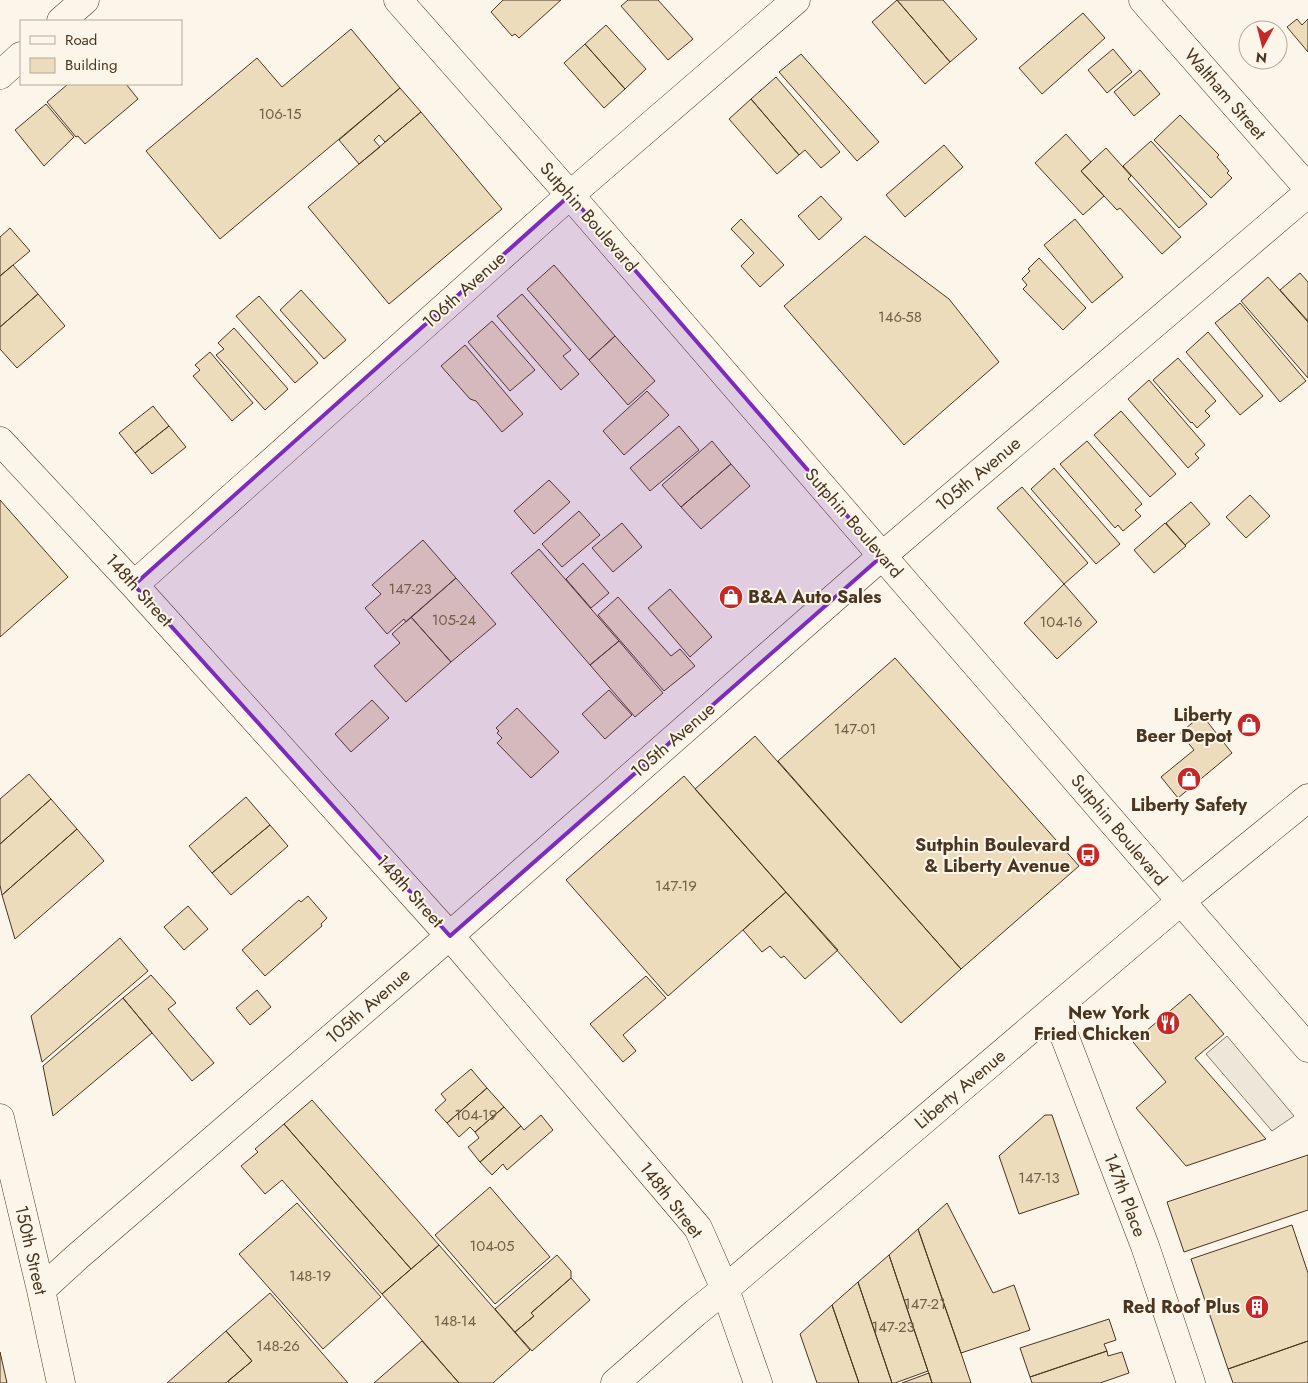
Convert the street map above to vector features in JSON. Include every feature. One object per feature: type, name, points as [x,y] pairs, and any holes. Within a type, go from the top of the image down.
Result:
[{"type":"street","points":[[62,20],[85,0]]},
{"type":"street","name":"Sutphin Boulevard","points":[[398,0],[570,195],[1308,1048]]},
{"type":"street","name":"106th Avenue","points":[[134,584],[570,195],[796,0]]},
{"type":"street","name":"Waltham Street","points":[[1142,0],[1308,188]]},
{"type":"street","points":[[0,75],[20,57]]},
{"type":"street","name":"105th Avenue","points":[[41,1290],[450,936],[882,556],[1308,193]]},
{"type":"street","name":"148th Street","points":[[0,440],[134,584],[450,936],[698,1228],[725,1289],[758,1383]]},
{"type":"street","name":"Liberty Avenue","points":[[615,1383],[1180,902],[1308,798]]},
{"type":"street","name":"147th Place","points":[[1054,1009],[1145,1246],[1190,1383]]},
{"type":"street","name":"150th Street","points":[[0,1118],[41,1290],[60,1383]]},
{"type":"highlighted area","points":[[570,195],[882,556],[450,936],[134,585]]},
{"type":"shaded area","points":[[1227,1036],[1294,1116],[1272,1131],[1206,1054]]},
{"type":"building","points":[[503,0],[561,0],[519,38],[515,34],[512,36],[491,12]]},
{"type":"building","points":[[628,0],[658,0],[693,39],[668,60],[621,6]]},
{"type":"building","points":[[897,0],[943,0],[977,39],[950,62]]},
{"type":"building","points":[[897,0],[950,62],[925,84],[872,22]]},
{"type":"building","points":[[1083,13],[1105,38],[1042,94],[1019,68]]},
{"type":"building","points":[[1297,19],[1302,25],[1308,19],[1308,52],[1288,28]]},
{"type":"building","points":[[606,25],[646,69],[625,89],[585,44]]},
{"type":"building","points":[[351,29],[400,88],[220,239],[146,151],[257,58],[282,87]]},
{"type":"building","points":[[585,44],[625,89],[604,108],[564,63]]},
{"type":"building","points":[[1113,49],[1132,72],[1107,93],[1088,70]]},
{"type":"building","points":[[801,54],[879,142],[857,161],[779,72]]},
{"type":"building","points":[[1140,70],[1160,94],[1134,116],[1114,92]]},
{"type":"building","points":[[776,77],[840,152],[821,168],[805,150],[799,155],[751,99]]},
{"type":"building","points":[[67,85],[127,85],[138,99],[85,144],[78,136],[76,137],[47,102]]},
{"type":"building","points":[[400,88],[421,112],[385,142],[379,135],[374,140],[380,147],[359,164],[339,140]]},
{"type":"building","points":[[751,99],[799,155],[777,174],[729,119]]},
{"type":"building","points":[[46,104],[74,137],[44,166],[15,130]]},
{"type":"building","points":[[421,112],[502,209],[389,304],[308,207]]},
{"type":"building","points":[[1180,115],[1219,155],[1217,157],[1229,171],[1227,173],[1232,178],[1211,198],[1154,140]]},
{"type":"building","points":[[1066,134],[1091,162],[1081,171],[1104,196],[1083,215],[1035,163]]},
{"type":"building","points":[[1151,141],[1207,204],[1179,228],[1123,166]]},
{"type":"building","points":[[944,145],[963,167],[905,217],[886,195]]},
{"type":"building","points":[[1106,148],[1131,176],[1128,179],[1181,237],[1162,254],[1120,208],[1117,210],[1081,171]]},
{"type":"building","points":[[821,196],[842,219],[819,240],[798,216]]},
{"type":"building","points":[[741,219],[784,265],[760,287],[741,266],[754,253],[731,229]]},
{"type":"building","points":[[1075,219],[1123,277],[1092,303],[1044,245]]},
{"type":"building","points":[[10,228],[30,251],[0,276],[0,237]]},
{"type":"building","points":[[865,236],[949,299],[999,362],[904,445],[784,306]]},
{"type":"building","points":[[1039,258],[1086,308],[1063,330],[1023,289],[1027,285],[1022,279],[1030,271],[1028,269]]},
{"type":"building","points":[[13,265],[38,294],[0,327],[0,276]]},
{"type":"building","points":[[554,265],[615,336],[589,360],[527,289]]},
{"type":"building","points":[[1300,273],[1308,282],[1308,321],[1280,290]]},
{"type":"building","points":[[1268,277],[1308,322],[1308,378],[1241,301]]},
{"type":"building","points":[[301,290],[346,340],[324,359],[280,310]]},
{"type":"building","points":[[38,294],[65,326],[17,368],[0,349],[0,327]]},
{"type":"building","points":[[522,294],[571,350],[563,356],[579,374],[561,390],[497,316]]},
{"type":"building","points":[[259,296],[318,363],[295,383],[236,316]]},
{"type":"building","points":[[1240,303],[1306,381],[1280,402],[1215,323]]},
{"type":"building","points":[[492,321],[535,370],[510,391],[468,342]]},
{"type":"building","points":[[234,328],[288,389],[265,410],[216,355],[224,349],[218,343]]},
{"type":"building","points":[[1208,332],[1263,396],[1240,415],[1186,352]]},
{"type":"building","points":[[615,336],[655,381],[628,405],[589,360]]},
{"type":"building","points":[[465,345],[523,414],[502,432],[476,401],[470,399],[441,366]]},
{"type":"building","points":[[210,352],[253,403],[232,421],[193,376],[200,370],[195,365]]},
{"type":"building","points":[[1178,358],[1216,401],[1205,411],[1210,416],[1197,428],[1153,380]]},
{"type":"building","points":[[1149,380],[1205,445],[1195,454],[1199,458],[1188,468],[1128,399]]},
{"type":"building","points":[[647,391],[669,415],[624,455],[603,431]]},
{"type":"building","points":[[153,406],[169,426],[135,453],[119,433]]},
{"type":"building","points":[[1121,411],[1176,474],[1150,497],[1094,435]]},
{"type":"building","points":[[169,426],[186,447],[152,474],[135,453]]},
{"type":"building","points":[[679,426],[699,450],[650,491],[630,468]]},
{"type":"building","points":[[712,441],[731,464],[681,507],[662,485]]},
{"type":"building","points":[[1087,441],[1142,504],[1135,510],[1141,516],[1123,531],[1118,525],[1115,528],[1060,464]]},
{"type":"building","points":[[731,464],[750,486],[701,529],[681,507]]},
{"type":"building","points":[[1054,468],[1120,544],[1096,564],[1031,489]]},
{"type":"building","points":[[549,480],[570,502],[534,534],[514,511]]},
{"type":"building","points":[[1022,487],[1088,563],[1064,584],[997,508]]},
{"type":"building","points":[[1250,495],[1270,516],[1246,538],[1226,517]]},
{"type":"building","points":[[0,500],[68,577],[0,637]]},
{"type":"building","points":[[1191,502],[1210,524],[1185,545],[1166,523]]},
{"type":"building","points":[[579,511],[600,535],[562,567],[542,544]]},
{"type":"building","points":[[622,523],[642,547],[613,572],[592,548]]},
{"type":"building","points":[[1165,523],[1186,546],[1154,573],[1134,550]]},
{"type":"building","points":[[423,540],[456,578],[406,622],[404,619],[387,634],[365,608],[381,594],[372,585]]},
{"type":"building","points":[[539,549],[619,641],[590,665],[511,573]]},
{"type":"building","points":[[583,563],[609,593],[591,608],[566,579]]},
{"type":"building","points":[[456,578],[496,624],[451,662],[411,617]]},
{"type":"building","points":[[1064,584],[1097,622],[1057,659],[1024,623]]},
{"type":"building","points":[[670,589],[712,637],[690,657],[648,608]]},
{"type":"building","points":[[618,597],[671,656],[680,649],[695,666],[664,691],[598,615]]},
{"type":"building","points":[[411,617],[451,662],[406,702],[374,666],[400,643],[392,634]]},
{"type":"building","points":[[619,641],[663,693],[635,717],[590,665]]},
{"type":"building","points":[[895,658],[1079,866],[961,969],[778,761]]},
{"type":"building","points":[[609,690],[632,715],[605,739],[582,714]]},
{"type":"building","points":[[372,700],[389,718],[351,752],[335,734]]},
{"type":"building","points":[[517,708],[559,752],[531,778],[497,743],[502,738],[497,733],[499,731],[496,728]]},
{"type":"building","points":[[1202,715],[1232,753],[1178,798],[1161,777],[1194,750],[1180,733]]},
{"type":"building","points":[[755,736],[961,969],[901,1023],[695,789]]},
{"type":"building","points":[[29,774],[51,799],[0,844],[0,799]]},
{"type":"building","points":[[684,776],[786,892],[668,996],[566,880]]},
{"type":"building","points":[[246,797],[270,825],[212,873],[189,846]]},
{"type":"building","points":[[51,799],[77,829],[2,895],[0,885],[0,844]]},
{"type":"building","points":[[270,825],[288,846],[231,895],[212,873]]},
{"type":"building","points":[[77,829],[104,861],[15,939],[2,895]]},
{"type":"building","points":[[786,892],[838,950],[805,979],[784,956],[781,958],[770,946],[762,952],[743,930]]},
{"type":"building","points":[[308,896],[327,918],[321,924],[322,926],[265,976],[242,950],[299,900],[301,902]]},
{"type":"building","points":[[188,906],[208,929],[184,950],[164,927]]},
{"type":"building","points":[[120,938],[148,971],[42,1062],[31,1016]]},
{"type":"building","points":[[151,975],[176,1003],[168,1009],[214,1063],[192,1081],[123,998]]},
{"type":"building","points":[[646,976],[666,998],[623,1035],[636,1051],[623,1062],[590,1024]]},
{"type":"building","points":[[257,990],[271,1007],[250,1025],[236,1008]]},
{"type":"building","points":[[1190,994],[1224,1034],[1195,1058],[1266,1139],[1186,1166],[1136,1108],[1166,1082],[1133,1042]]},
{"type":"building","points":[[123,998],[152,1033],[53,1116],[43,1066]]},
{"type":"building","points":[[471,1069],[487,1088],[447,1123],[435,1110],[446,1100],[441,1094]]},
{"type":"building","points":[[487,1088],[504,1107],[475,1132],[470,1127],[459,1137],[447,1123]]},
{"type":"building","points":[[312,1100],[439,1245],[411,1269],[284,1124]]},
{"type":"building","points":[[504,1107],[521,1126],[480,1162],[468,1147],[479,1138],[475,1132]]},
{"type":"building","points":[[541,1115],[553,1130],[507,1170],[503,1164],[492,1175],[480,1162],[521,1126],[524,1130]]},
{"type":"building","points":[[1045,1115],[1052,1115],[1079,1194],[1019,1214],[999,1156]]},
{"type":"building","points":[[284,1124],[411,1269],[382,1294],[282,1180],[265,1194],[241,1166],[258,1152],[255,1149]]},
{"type":"building","points":[[1308,1155],[1308,1210],[1184,1252],[1167,1202]]},
{"type":"building","points":[[490,1187],[550,1257],[495,1304],[435,1235]]},
{"type":"building","points":[[297,1203],[381,1297],[323,1349],[239,1254]]},
{"type":"building","points":[[947,1203],[993,1293],[1014,1285],[1030,1330],[961,1353],[918,1229]]},
{"type":"building","name":"Red Roof Plus","points":[[1292,1225],[1308,1273],[1308,1341],[1228,1369],[1191,1259]]},
{"type":"building","points":[[918,1229],[971,1383],[932,1383],[889,1255]]},
{"type":"building","points":[[439,1245],[530,1350],[493,1383],[459,1383],[382,1294]]},
{"type":"building","points":[[557,1255],[571,1271],[571,1278],[531,1313],[534,1316],[515,1332],[495,1309]]},
{"type":"building","points":[[889,1255],[928,1371],[895,1383],[892,1383],[858,1282]]},
{"type":"building","points":[[571,1278],[590,1300],[532,1351],[515,1332],[534,1316],[531,1313]]},
{"type":"building","points":[[858,1282],[892,1383],[859,1383],[832,1305]]},
{"type":"building","points":[[270,1293],[348,1383],[229,1383],[228,1381],[252,1361],[226,1331]]},
{"type":"building","points":[[832,1305],[859,1383],[817,1383],[800,1334]]},
{"type":"building","points":[[1109,1319],[1116,1340],[1104,1344],[1107,1351],[1030,1377],[1020,1348]]},
{"type":"building","points":[[226,1331],[252,1361],[226,1383],[167,1383]]},
{"type":"building","points":[[422,1341],[459,1383],[374,1383]]},
{"type":"building","points":[[1308,1341],[1308,1383],[1233,1383],[1228,1369]]},
{"type":"building","points":[[1107,1351],[1108,1356],[1122,1352],[1129,1373],[1100,1383],[1032,1383],[1030,1377]]},
{"type":"building","points":[[0,1352],[7,1383],[0,1383]]},
{"type":"building","points":[[929,1373],[932,1383],[902,1383]]},
{"type":"place","name":"B&A Auto Sales","points":[[731,597]]},
{"type":"place","name":"Liberty Beer Depot","points":[[1249,725]]},
{"type":"place","name":"Liberty Safety","points":[[1189,779]]},
{"type":"place","name":"Sutphin Boulevard & Liberty Avenue","points":[[1088,855]]},
{"type":"place","name":"New York Fried Chicken","points":[[1168,1023]]},
{"type":"place","name":"Red Roof Plus","points":[[1257,1307]]}]
